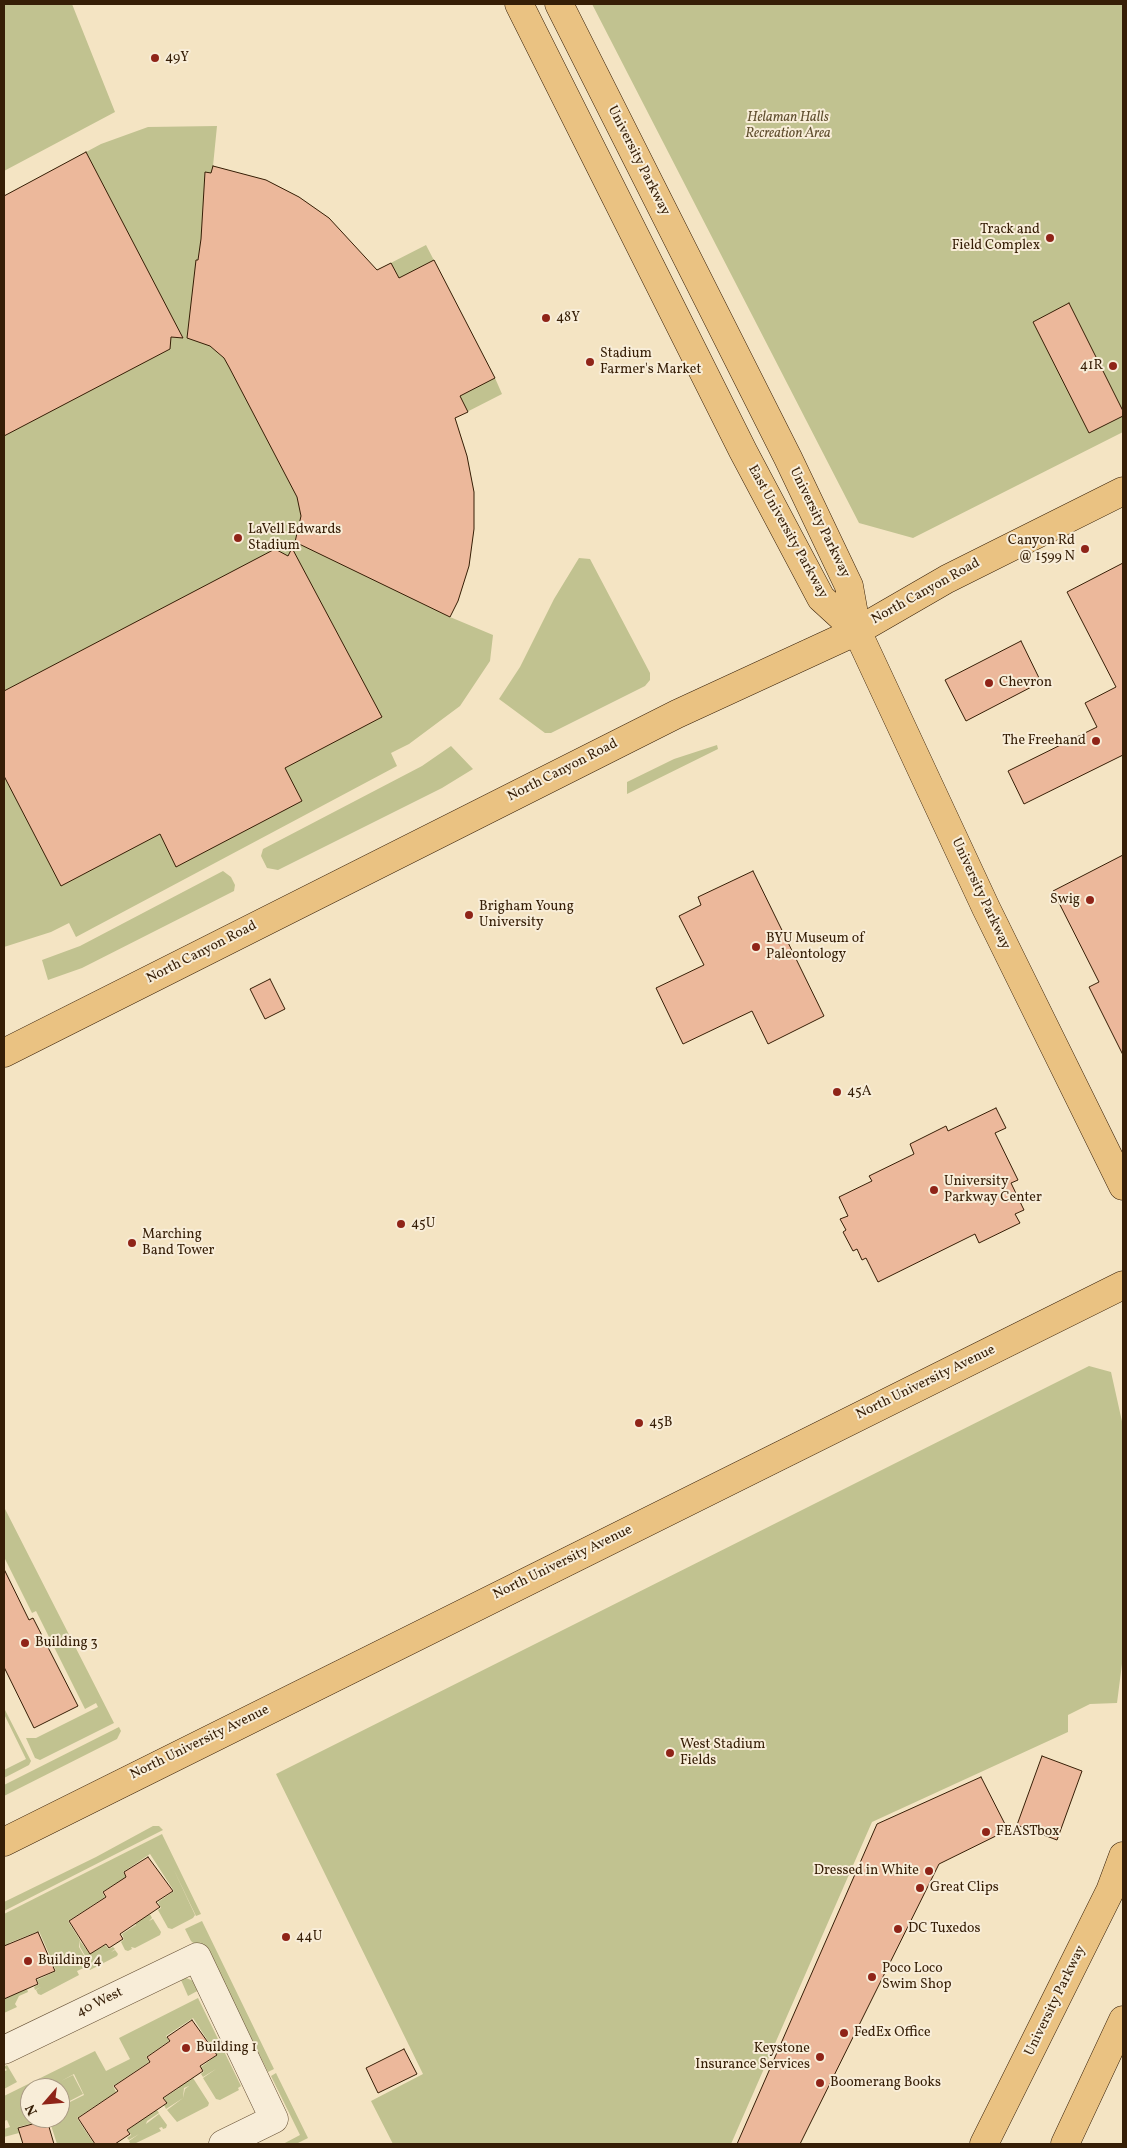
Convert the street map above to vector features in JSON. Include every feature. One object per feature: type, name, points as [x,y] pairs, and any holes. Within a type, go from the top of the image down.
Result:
[{"type":"main road","name":"East University Parkway","points":[[519,4],[743,451],[821,598],[857,631]]},
{"type":"main road","name":"University Parkway","points":[[559,4],[788,458],[849,586],[857,631],[986,908],[1123,1186]]},
{"type":"main road","name":"North Canyon Road","points":[[4,1052],[677,714],[857,631],[947,578],[1123,491]]},
{"type":"main road","name":"North University Avenue","points":[[4,1842],[1123,1285]]},
{"type":"main road","name":"University Parkway","points":[[984,2144],[1110,1891],[1123,1856]]},
{"type":"main road","points":[[1065,2144],[1123,2020]]},
{"type":"street","name":"40 West","points":[[4,2050],[196,1957],[274,2119],[223,2144]]},
{"type":"green space","points":[[4,4],[72,4],[115,112],[4,171]]},
{"type":"green space","name":"Helaman Halls Recreation Area","points":[[592,4],[1123,4],[1123,432],[913,538],[859,523]]},
{"type":"green space","name":"LaVell Edwards Stadium","points":[[217,126],[213,166],[266,180],[299,197],[329,218],[377,270],[426,245],[495,378],[502,394],[455,418],[467,456],[474,492],[474,529],[469,566],[458,601],[450,617],[493,635],[490,661],[460,706],[409,744],[391,753],[397,766],[76,937],[69,923],[51,932],[4,947],[4,196],[101,144],[148,127]]},
{"type":"green space","points":[[579,558],[590,559],[650,673],[650,680],[645,686],[551,733],[545,733],[499,699],[520,667],[554,599]]},
{"type":"green space","points":[[717,745],[718,749],[627,794],[627,782],[674,759]]},
{"type":"green space","points":[[451,746],[473,769],[442,788],[278,870],[267,868],[261,856],[263,849],[422,766]]},
{"type":"green space","points":[[223,871],[231,877],[235,885],[234,891],[82,968],[48,980],[42,960],[80,946]]},
{"type":"green space","name":"West Stadium Fields","points":[[1089,1366],[1111,1372],[1123,1426],[1123,1656],[1117,1703],[1090,1704],[1068,1715],[1068,1732],[872,1822],[731,2144],[393,2144],[371,2101],[423,2074],[276,1774]]},
{"type":"green space","points":[[4,1507],[114,1723],[40,1760],[35,1758],[26,1738],[36,1738],[98,1707],[96,1703],[85,1709],[36,1611],[32,1613],[4,1557]]},
{"type":"green space","points":[[4,1708],[31,1761],[29,1765],[4,1778],[4,1770],[26,1759],[4,1714]]},
{"type":"green space","points":[[119,1727],[121,1731],[117,1739],[4,1796],[4,1785]]},
{"type":"green space","points":[[153,1826],[159,1826],[163,1830],[4,1911],[4,1902],[96,1857]]},
{"type":"green space","points":[[162,1834],[201,1914],[196,1916],[173,1868],[195,1915],[193,1918],[172,1929],[168,1928],[158,1910],[161,1908],[158,1902],[174,1891],[150,1854],[123,1872],[126,1877],[102,1892],[105,1897],[68,1921],[80,1940],[79,1947],[86,1959],[93,1960],[87,1959],[80,1947],[80,1941],[90,1954],[105,1945],[109,1949],[113,1947],[115,1949],[111,1952],[115,1950],[118,1954],[117,1956],[90,1970],[88,1966],[77,1971],[79,1975],[41,1995],[38,1994],[36,1990],[41,1987],[35,1990],[34,1987],[39,1984],[37,1980],[56,1971],[49,1954],[39,1931],[9,1943],[10,1947],[4,1950],[4,1914]]},
{"type":"green space","points":[[142,1913],[145,1917],[150,1914],[152,1918],[149,1921],[153,1919],[161,1932],[160,1935],[135,1948],[131,1947],[132,1949],[128,1951],[125,1950],[121,1942],[124,1939],[122,1934],[136,1925],[133,1919]]},
{"type":"green space","points":[[202,1921],[274,2069],[268,2072],[207,1948],[198,1947],[191,1941],[185,1929]]},
{"type":"green space","points":[[186,1978],[196,1982],[201,1989],[188,1996],[181,1980]]},
{"type":"green space","points":[[21,1986],[22,1991],[27,1989],[28,1992],[19,1996],[15,2004],[17,2007],[4,2013],[4,1999],[11,1996]]},
{"type":"green space","points":[[198,1998],[241,2086],[238,2088],[239,2090],[220,2100],[216,2099],[203,2078],[216,2069],[203,2077],[201,2074],[204,2071],[201,2067],[217,2055],[193,2018],[166,2036],[169,2041],[146,2057],[149,2062],[113,2086],[116,2092],[77,2118],[94,2144],[57,2144],[52,2128],[70,2128],[70,2102],[84,2095],[74,2074],[67,2078],[40,2078],[95,2051],[106,2071],[130,2059],[119,2038]]},
{"type":"green space","points":[[7,2065],[17,2082],[4,2089],[4,2069],[5,2071],[7,2070],[4,2067]]},
{"type":"green space","points":[[276,2073],[308,2138],[296,2144],[283,2144],[300,2135],[271,2076]]},
{"type":"green space","points":[[73,2075],[83,2094],[70,2101],[70,2078],[67,2078]]},
{"type":"green space","points":[[186,2076],[189,2081],[193,2078],[209,2103],[208,2106],[177,2122],[167,2110],[183,2098],[166,2109],[164,2105],[167,2103],[164,2098],[179,2088],[176,2083]]},
{"type":"green space","points":[[20,2088],[19,2133],[4,2137],[4,2129],[10,2127],[7,2120],[4,2121],[4,2096]]},
{"type":"green space","points":[[150,2108],[152,2113],[157,2110],[159,2113],[147,2121],[146,2124],[159,2114],[167,2125],[166,2128],[159,2128],[161,2131],[134,2144],[130,2143],[129,2141],[139,2134],[129,2140],[127,2138],[131,2135],[128,2130],[142,2120],[140,2115]]},
{"type":"building","points":[[86,152],[183,338],[171,337],[170,349],[4,436],[4,196]]},
{"type":"building","points":[[213,166],[266,180],[299,197],[329,218],[377,270],[391,263],[399,278],[434,260],[495,378],[460,396],[468,412],[455,418],[467,456],[474,492],[474,529],[469,566],[458,601],[450,617],[295,542],[301,516],[297,497],[229,367],[224,358],[210,346],[187,338],[196,260],[198,260],[201,239],[205,172],[211,173]]},
{"type":"building","points":[[1069,303],[1123,411],[1123,416],[1089,433],[1033,322]]},
{"type":"building","points":[[292,548],[382,717],[285,768],[302,801],[176,867],[160,834],[61,886],[4,776],[4,691],[275,549],[288,556]]},
{"type":"building","points":[[1123,563],[1123,755],[1024,804],[1008,771],[1097,727],[1085,703],[1116,687],[1067,592]]},
{"type":"building","points":[[1021,641],[1041,682],[966,721],[945,680]]},
{"type":"building","name":"Swig","points":[[1123,855],[1123,1055],[1089,987],[1099,982],[1053,891]]},
{"type":"building","name":"BYU Museum of Paleontology","points":[[753,871],[824,1016],[768,1044],[752,1011],[683,1044],[656,988],[704,965],[679,916],[701,905],[698,897]]},
{"type":"building","points":[[270,979],[285,1009],[265,1019],[250,989]]},
{"type":"building","name":"University Parkway Center","points":[[996,1108],[1006,1128],[995,1133],[1018,1180],[1011,1183],[1024,1210],[1015,1214],[1020,1223],[979,1243],[975,1234],[878,1282],[866,1258],[862,1260],[857,1249],[853,1251],[843,1232],[846,1230],[840,1219],[848,1216],[839,1197],[872,1181],[869,1176],[914,1154],[910,1144],[946,1126],[948,1131]]},
{"type":"building","name":"Building 3","points":[[4,1569],[29,1620],[33,1618],[78,1706],[34,1728],[4,1667]]},
{"type":"building","points":[[1042,1756],[1082,1771],[1057,1840],[1017,1825]]},
{"type":"building","points":[[981,1777],[1008,1830],[939,1864],[800,2144],[737,2144],[877,1824]]},
{"type":"building","points":[[148,1857],[173,1891],[156,1902],[160,1907],[120,1934],[123,1939],[109,1948],[106,1944],[90,1954],[69,1921],[106,1897],[103,1892],[126,1877],[124,1872]]},
{"type":"building","name":"Building 4","points":[[38,1932],[55,1971],[36,1979],[38,1984],[4,1999],[4,1946]]},
{"type":"building","points":[[192,2020],[217,2055],[200,2066],[203,2071],[163,2098],[167,2103],[127,2130],[130,2134],[115,2144],[95,2144],[78,2118],[118,2091],[114,2086],[150,2062],[147,2057],[170,2041],[167,2037]]},
{"type":"building","points":[[404,2049],[417,2074],[378,2093],[366,2068]]},
{"type":"building","points":[[18,2128],[49,2128],[54,2144],[23,2144]]},
{"type":"place","name":"49Y","points":[[155,58]]},
{"type":"place","name":"Track and Field Complex","points":[[1050,238]]},
{"type":"place","name":"48Y","points":[[546,318]]},
{"type":"place","name":"Stadium Farmer's Market","points":[[590,362]]},
{"type":"place","name":"41R","points":[[1113,366]]},
{"type":"place","name":"LaVell Edwards Stadium","points":[[238,538]]},
{"type":"place","name":"Canyon Rd @ 1599 N","points":[[1085,549]]},
{"type":"place","name":"Chevron","points":[[989,683]]},
{"type":"place","name":"The Freehand","points":[[1096,741]]},
{"type":"place","name":"Swig","points":[[1090,900]]},
{"type":"place","name":"Brigham Young University","points":[[469,915]]},
{"type":"place","name":"BYU Museum of Paleontology","points":[[756,947]]},
{"type":"place","name":"45A","points":[[837,1092]]},
{"type":"place","name":"University Parkway Center","points":[[934,1190]]},
{"type":"place","name":"45U","points":[[401,1224]]},
{"type":"place","name":"Marching Band Tower","points":[[132,1243]]},
{"type":"place","name":"45B","points":[[639,1423]]},
{"type":"place","name":"Building 3","points":[[25,1643]]},
{"type":"place","name":"West Stadium Fields","points":[[670,1753]]},
{"type":"place","name":"FEASTbox","points":[[986,1832]]},
{"type":"place","name":"Dressed in White","points":[[929,1871]]},
{"type":"place","name":"Great Clips","points":[[920,1888]]},
{"type":"place","name":"DC Tuxedos","points":[[898,1929]]},
{"type":"place","name":"44U","points":[[286,1937]]},
{"type":"place","name":"Building 4","points":[[28,1961]]},
{"type":"place","name":"Poco Loco Swim Shop","points":[[872,1977]]},
{"type":"place","name":"FedEx Office","points":[[844,2033]]},
{"type":"place","name":"Building 1","points":[[186,2048]]},
{"type":"place","name":"Keystone Insurance Services","points":[[820,2057]]},
{"type":"place","name":"Boomerang Books","points":[[820,2083]]}]
